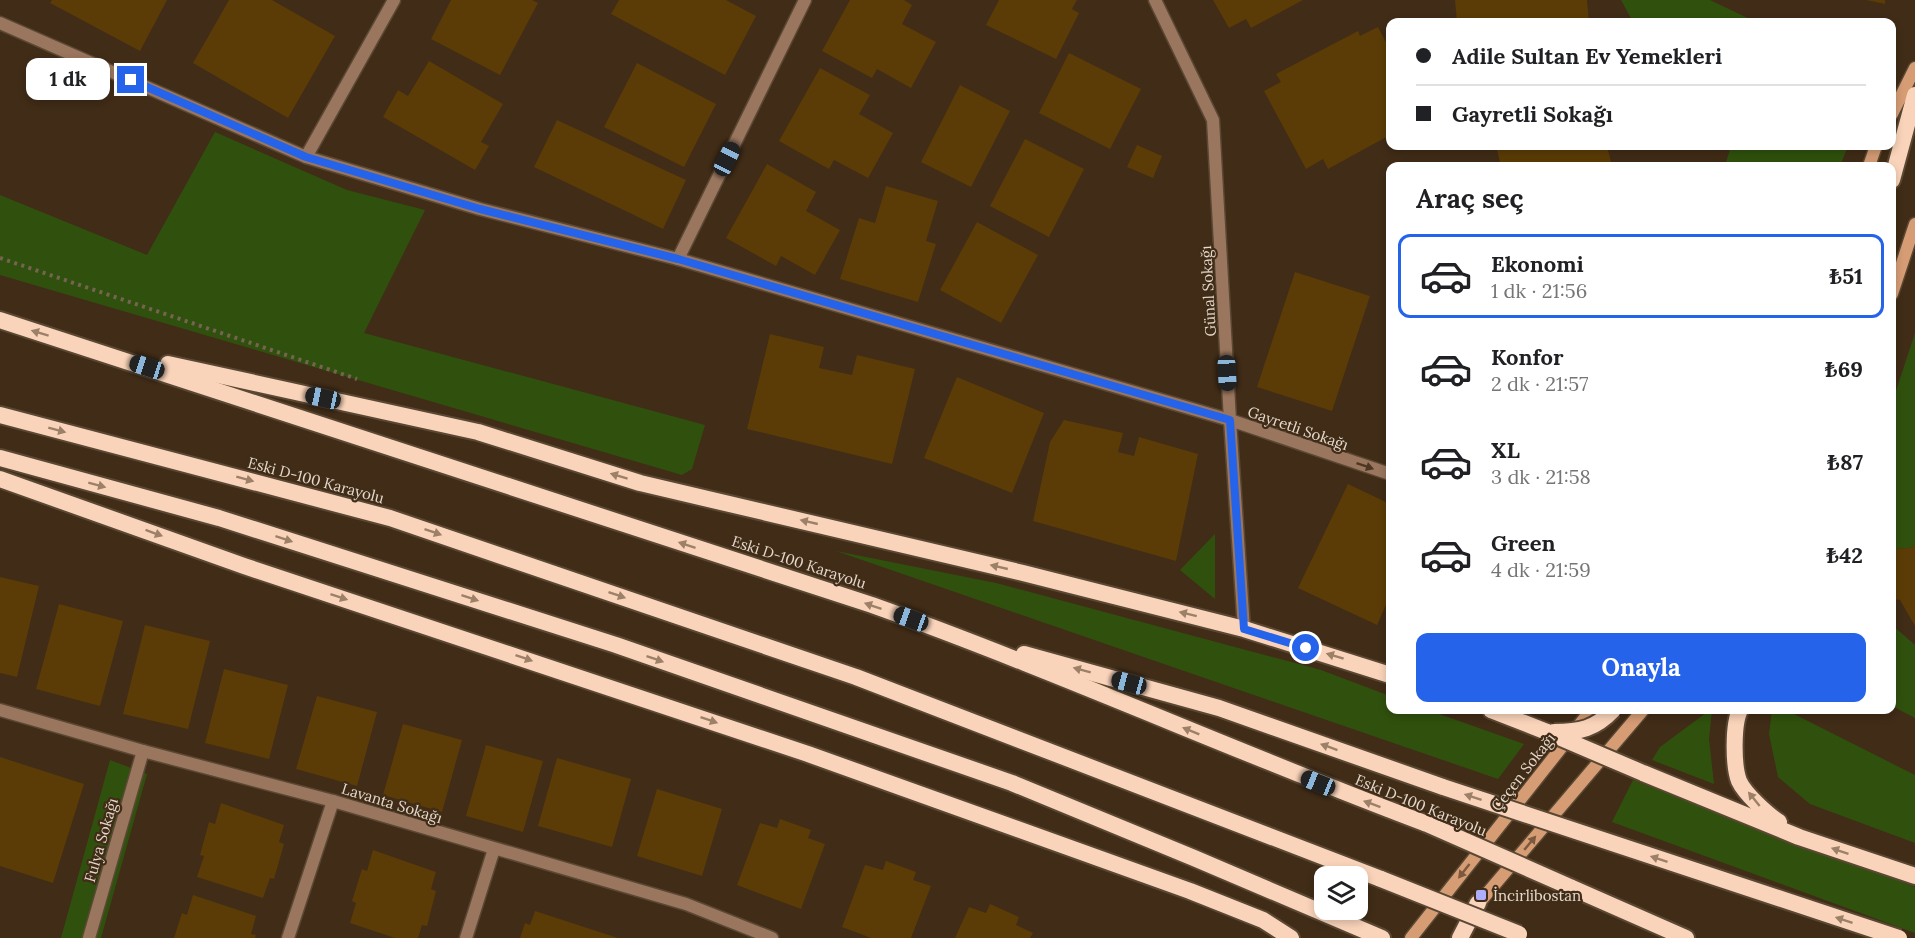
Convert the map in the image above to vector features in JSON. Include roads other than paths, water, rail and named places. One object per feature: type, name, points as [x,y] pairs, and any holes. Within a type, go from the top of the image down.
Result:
[{"type":"highway","points":[[1896,165],[1915,95]]},
{"type":"highway","name":"Eski D-100 Karayolu","points":[[0,320],[872,605],[950,633],[1318,783],[1427,824],[1686,938]]},
{"type":"highway","points":[[79,345],[478,432],[640,483],[1023,573],[1244,629],[1386,674]]},
{"type":"highway","name":"Eski D-100 Karayolu","points":[[0,415],[390,518],[856,677],[1523,936]]},
{"type":"highway","points":[[0,458],[219,518],[616,645],[1012,783],[1382,938]]},
{"type":"highway","points":[[0,479],[244,566],[808,754],[1190,891],[1263,920],[1291,938]]},
{"type":"highway","points":[[950,633],[1219,708],[1443,787],[1899,938]]},
{"type":"highway","points":[[1504,714],[1799,837],[1915,876]]},
{"type":"highway","points":[[1547,732],[1578,732],[1602,722],[1609,714]]},
{"type":"highway","points":[[1738,714],[1735,753],[1739,781],[1764,811],[1799,837]]},
{"type":"highway","points":[[1460,938],[1478,903]]},
{"type":"highway","points":[[1350,925],[1372,938]]},
{"type":"main road","points":[[1896,106],[1915,68]]},
{"type":"main road","points":[[1896,282],[1915,224]]},
{"type":"main road","name":"Çeçen Sokağı","points":[[1411,938],[1588,714]]},
{"type":"main road","points":[[1451,938],[1478,903],[1640,714]]},
{"type":"street","points":[[306,157],[394,0]]},
{"type":"street","points":[[678,259],[805,0]]},
{"type":"street","name":"Günal Sokağı","points":[[1155,0],[1213,120],[1244,629]]},
{"type":"street","name":"Gayretli Sokağı","points":[[0,23],[306,157],[480,209],[678,259],[1230,420],[1386,473]]},
{"type":"street","name":"Lavanta Sokağı","points":[[0,710],[143,751],[333,801],[686,904],[771,938]]},
{"type":"street","name":"Fulya Sokağı","points":[[89,938],[143,751]]},
{"type":"street","points":[[288,938],[333,801]]},
{"type":"street","points":[[466,938],[494,849]]},
{"type":"place","name":"İncirlibostan","points":[[1481,895]]}]
